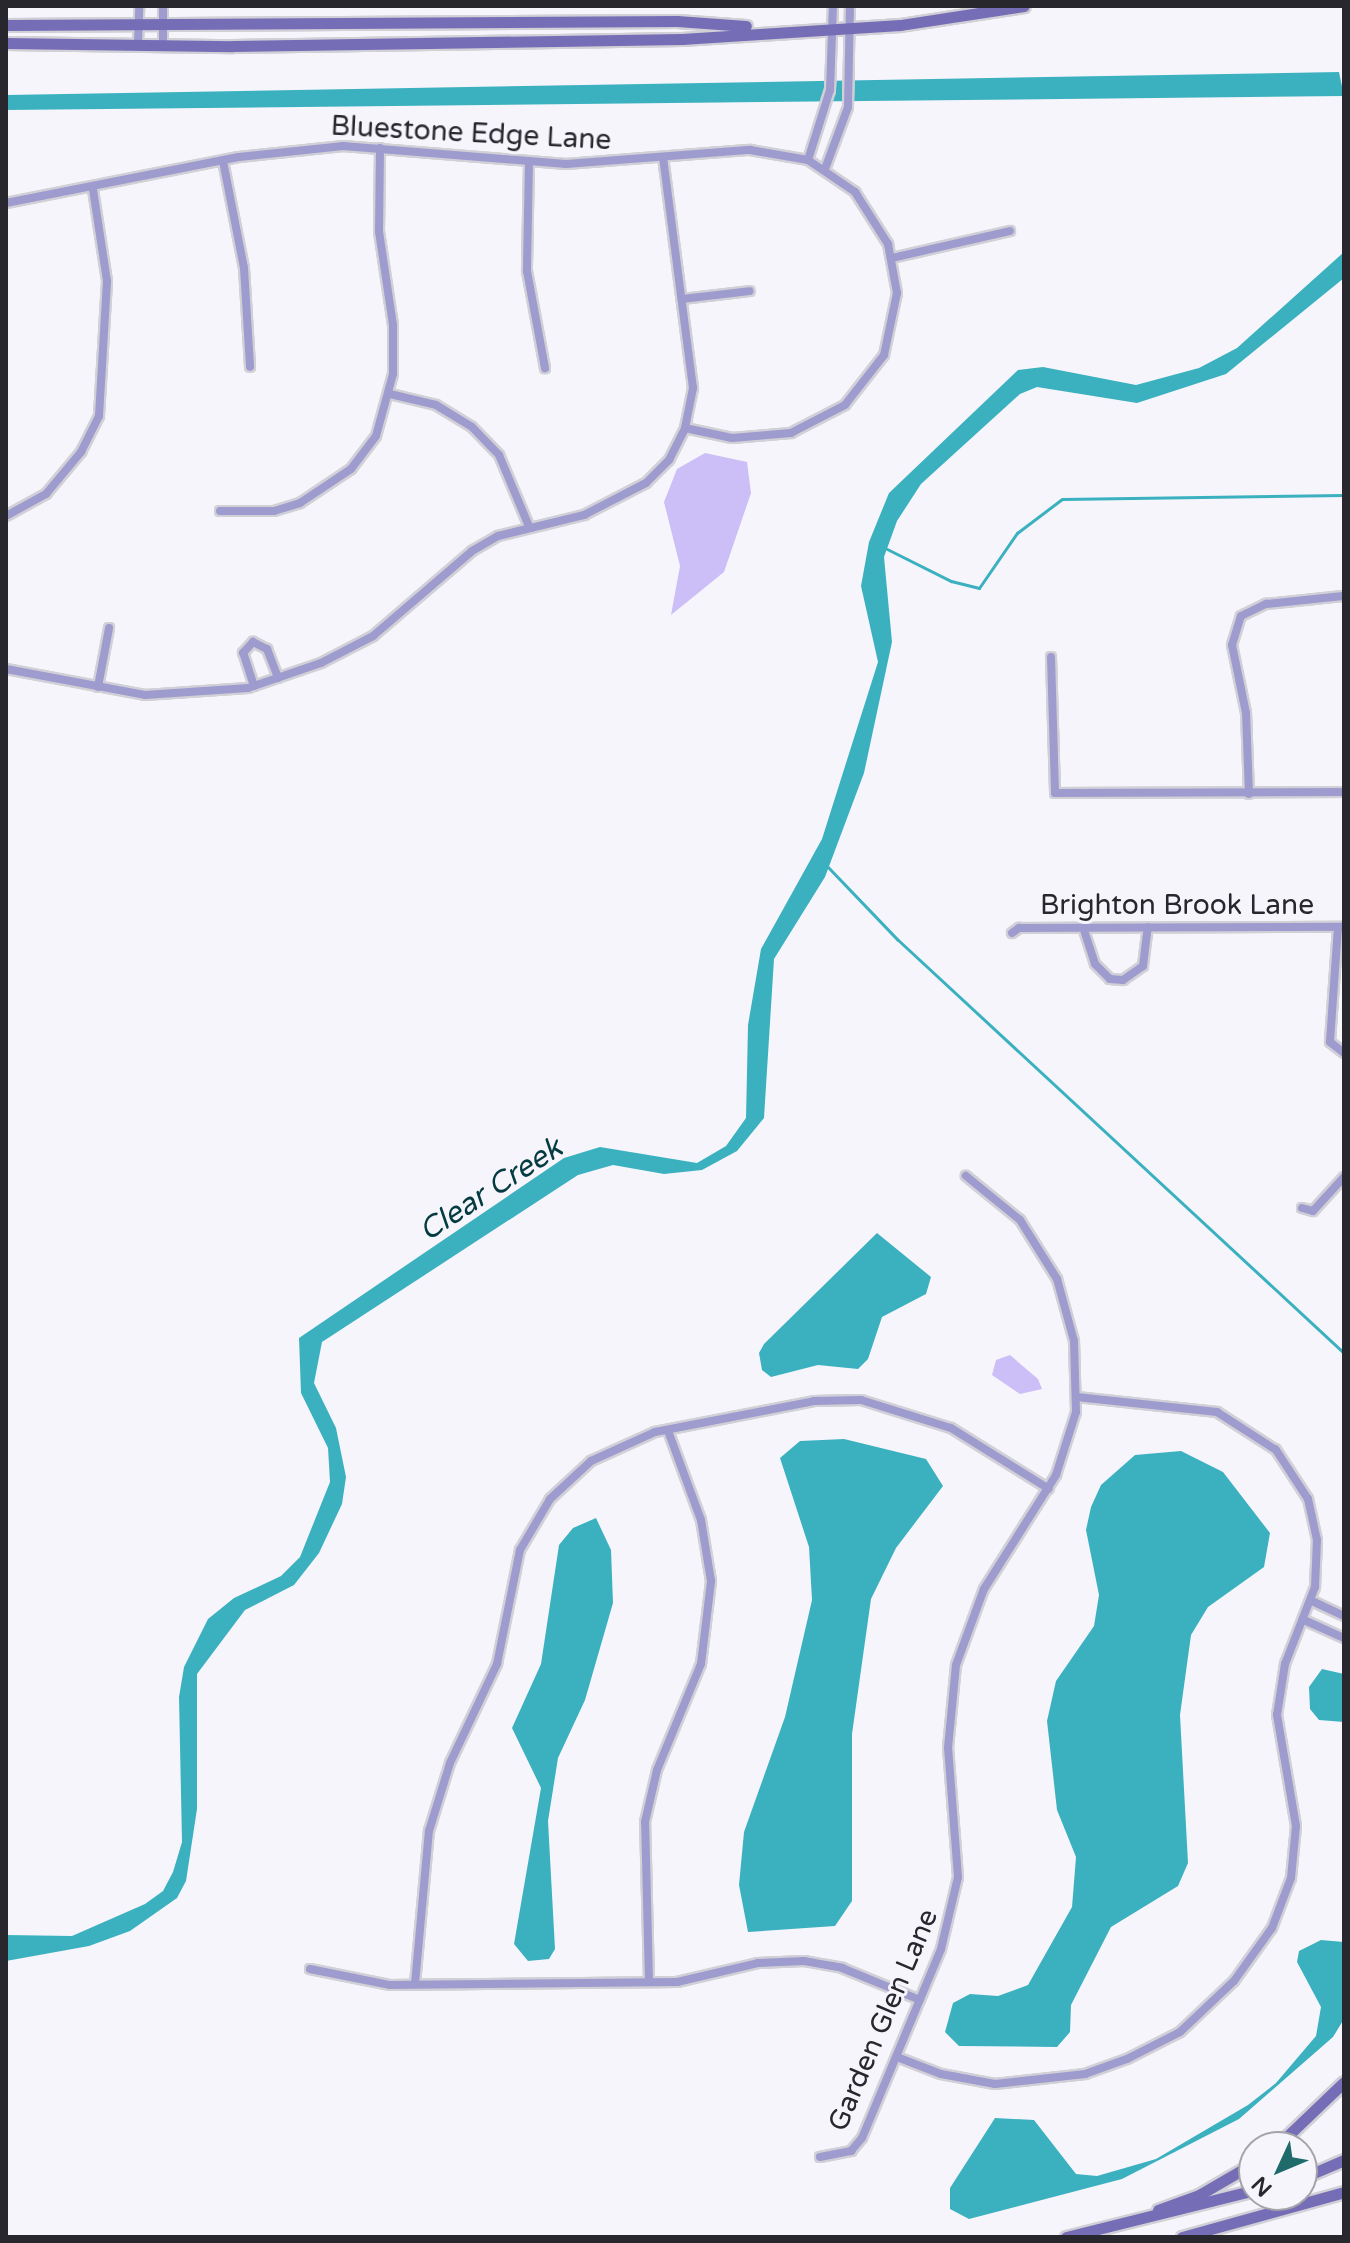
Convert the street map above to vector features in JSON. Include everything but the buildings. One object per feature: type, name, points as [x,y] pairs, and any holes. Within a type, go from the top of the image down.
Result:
[{"type":"main road","points":[[6,43],[631,40],[779,28],[900,25],[1024,6]]},
{"type":"main road","points":[[6,25],[677,21],[779,28]]},
{"type":"main road","points":[[1293,2131],[1344,2082]]},
{"type":"main road","points":[[1318,2171],[1344,2160]]},
{"type":"main road","points":[[1066,2237],[1199,2195],[1238,2172]]},
{"type":"main road","points":[[1182,2237],[1344,2192]]},
{"type":"main road","points":[[1121,2222],[1197,2209],[1238,2195]]},
{"type":"street","points":[[138,44],[139,6]]},
{"type":"street","points":[[163,6],[163,44]]},
{"type":"street","points":[[808,160],[830,90],[833,6]]},
{"type":"street","points":[[825,169],[848,107],[850,6]]},
{"type":"street","points":[[220,511],[274,511],[328,489],[376,436],[390,394],[393,325],[379,231],[380,148]]},
{"type":"street","name":"Bluestone Edge Lane","points":[[6,203],[283,151],[380,148],[529,162],[663,158],[750,150],[808,160],[825,169],[867,206],[892,258],[897,293],[889,341],[870,377],[845,405],[777,436],[732,438],[685,428]]},
{"type":"street","points":[[6,669],[98,687],[189,696],[254,686],[373,636],[472,551],[528,524],[584,515],[626,499],[669,460],[685,428],[693,388],[663,158]]},
{"type":"street","points":[[223,161],[244,268],[250,367]]},
{"type":"street","points":[[529,162],[527,271],[545,368]]},
{"type":"street","points":[[6,516],[46,494],[81,452],[99,416],[107,281],[93,189]]},
{"type":"street","points":[[892,258],[1010,231]]},
{"type":"street","points":[[682,299],[750,291]]},
{"type":"street","points":[[390,394],[436,405],[472,427],[499,455],[528,524]]},
{"type":"street","points":[[1249,794],[1246,713],[1232,645],[1241,616],[1266,604],[1344,596]]},
{"type":"street","points":[[98,687],[109,628]]},
{"type":"street","points":[[254,686],[243,653],[253,642],[267,649],[278,678]]},
{"type":"street","points":[[1051,657],[1055,793],[1344,792]]},
{"type":"street","points":[[1083,927],[1095,964],[1110,979],[1123,980],[1143,966],[1148,927]]},
{"type":"street","name":"Brighton Brook Lane","points":[[1012,933],[1083,927],[1341,927]]},
{"type":"street","points":[[1341,927],[1334,1048],[1344,1053]]},
{"type":"street","name":"Garden Glen Lane","points":[[820,2157],[842,2155],[857,2144],[920,2000],[957,1887],[947,1730],[956,1665],[984,1589],[1049,1489],[1077,1397],[1071,1324],[1045,1255],[1005,1205],[966,1176]]},
{"type":"street","points":[[1302,1208],[1313,1211],[1344,1177]]},
{"type":"street","points":[[897,2057],[941,2074],[995,2084],[1085,2074],[1180,2032],[1234,1981],[1272,1928],[1295,1860],[1295,1818],[1277,1715],[1280,1679],[1312,1601],[1318,1555],[1308,1499],[1290,1466],[1260,1436],[1217,1412],[1077,1397]]},
{"type":"street","points":[[415,1984],[429,1831],[450,1763],[497,1664],[526,1534],[550,1499],[591,1461],[637,1437],[788,1405],[861,1400],[951,1428],[1049,1489]]},
{"type":"street","points":[[649,1981],[645,1822],[657,1770],[701,1664],[711,1581],[701,1520],[668,1431]]},
{"type":"street","points":[[1312,1601],[1344,1616]]},
{"type":"street","points":[[1304,1620],[1344,1638]]},
{"type":"street","points":[[310,1969],[370,1984],[649,1981],[804,1961],[842,1968],[920,2000]]},
{"type":"shaded area","points":[[705,453],[747,462],[751,493],[724,572],[671,615],[680,566],[664,502],[677,469]]},
{"type":"shaded area","points":[[1010,1355],[1038,1379],[1042,1389],[1020,1394],[992,1375],[996,1360]]},
{"type":"water","points":[[1339,72],[1344,96],[6,110],[6,95]]},
{"type":"water","points":[[1344,252],[1344,278],[1226,374],[1137,403],[1037,387],[1020,394],[921,484],[897,521],[884,557],[892,642],[864,773],[825,877],[774,959],[764,1118],[737,1151],[702,1170],[664,1174],[613,1165],[578,1175],[322,1342],[314,1383],[336,1428],[346,1477],[342,1504],[319,1553],[294,1585],[245,1610],[197,1674],[197,1809],[186,1881],[177,1898],[130,1931],[89,1946],[6,1961],[6,1935],[72,1936],[145,1904],[163,1891],[173,1872],[182,1842],[179,1697],[184,1667],[208,1619],[234,1598],[281,1576],[300,1557],[330,1482],[328,1448],[301,1393],[299,1338],[564,1158],[600,1147],[697,1163],[726,1146],[746,1118],[748,1025],[761,949],[822,839],[878,662],[861,586],[869,542],[889,493],[1018,370],[1043,367],[1136,385],[1199,368],[1237,348]]},
{"type":"water","points":[[877,1233],[931,1277],[926,1294],[882,1317],[868,1359],[858,1369],[818,1365],[771,1377],[762,1370],[759,1353],[764,1344]]},
{"type":"water","points":[[844,1439],[926,1459],[943,1486],[896,1548],[871,1599],[852,1734],[852,1901],[835,1926],[748,1932],[739,1885],[744,1832],[785,1717],[812,1600],[809,1547],[780,1458],[800,1441]]},
{"type":"water","points":[[1181,1451],[1223,1472],[1270,1533],[1264,1567],[1208,1607],[1191,1635],[1180,1715],[1188,1863],[1178,1886],[1111,1927],[1071,2005],[1070,2032],[1057,2047],[959,2046],[945,2032],[953,2003],[970,1994],[998,1996],[1028,1985],[1072,1907],[1076,1857],[1057,1810],[1047,1721],[1056,1681],[1094,1626],[1099,1595],[1086,1530],[1091,1507],[1101,1485],[1135,1455]]},
{"type":"water","points":[[596,1518],[611,1550],[613,1603],[585,1700],[558,1758],[548,1821],[555,1949],[549,1959],[528,1961],[514,1944],[541,1788],[512,1728],[541,1664],[559,1545],[573,1528]]},
{"type":"water","points":[[1322,1669],[1344,1674],[1344,1722],[1319,1720],[1310,1709],[1309,1687]]},
{"type":"water","points":[[1321,1940],[1344,1942],[1344,2019],[1333,2037],[1239,2119],[1122,2179],[969,2219],[950,2209],[950,2188],[995,2118],[1034,2120],[1076,2174],[1097,2176],[1156,2159],[1248,2105],[1276,2083],[1316,2036],[1321,2007],[1297,1962],[1299,1951]]},
{"type":"waterway","points":[[885,548],[951,581],[979,588],[1017,533],[1062,499],[1344,495]]},
{"type":"waterway","points":[[826,865],[897,939],[1344,1353]]},
{"type":"water label","name":"Clear Creek","points":[[491,1190]]}]
